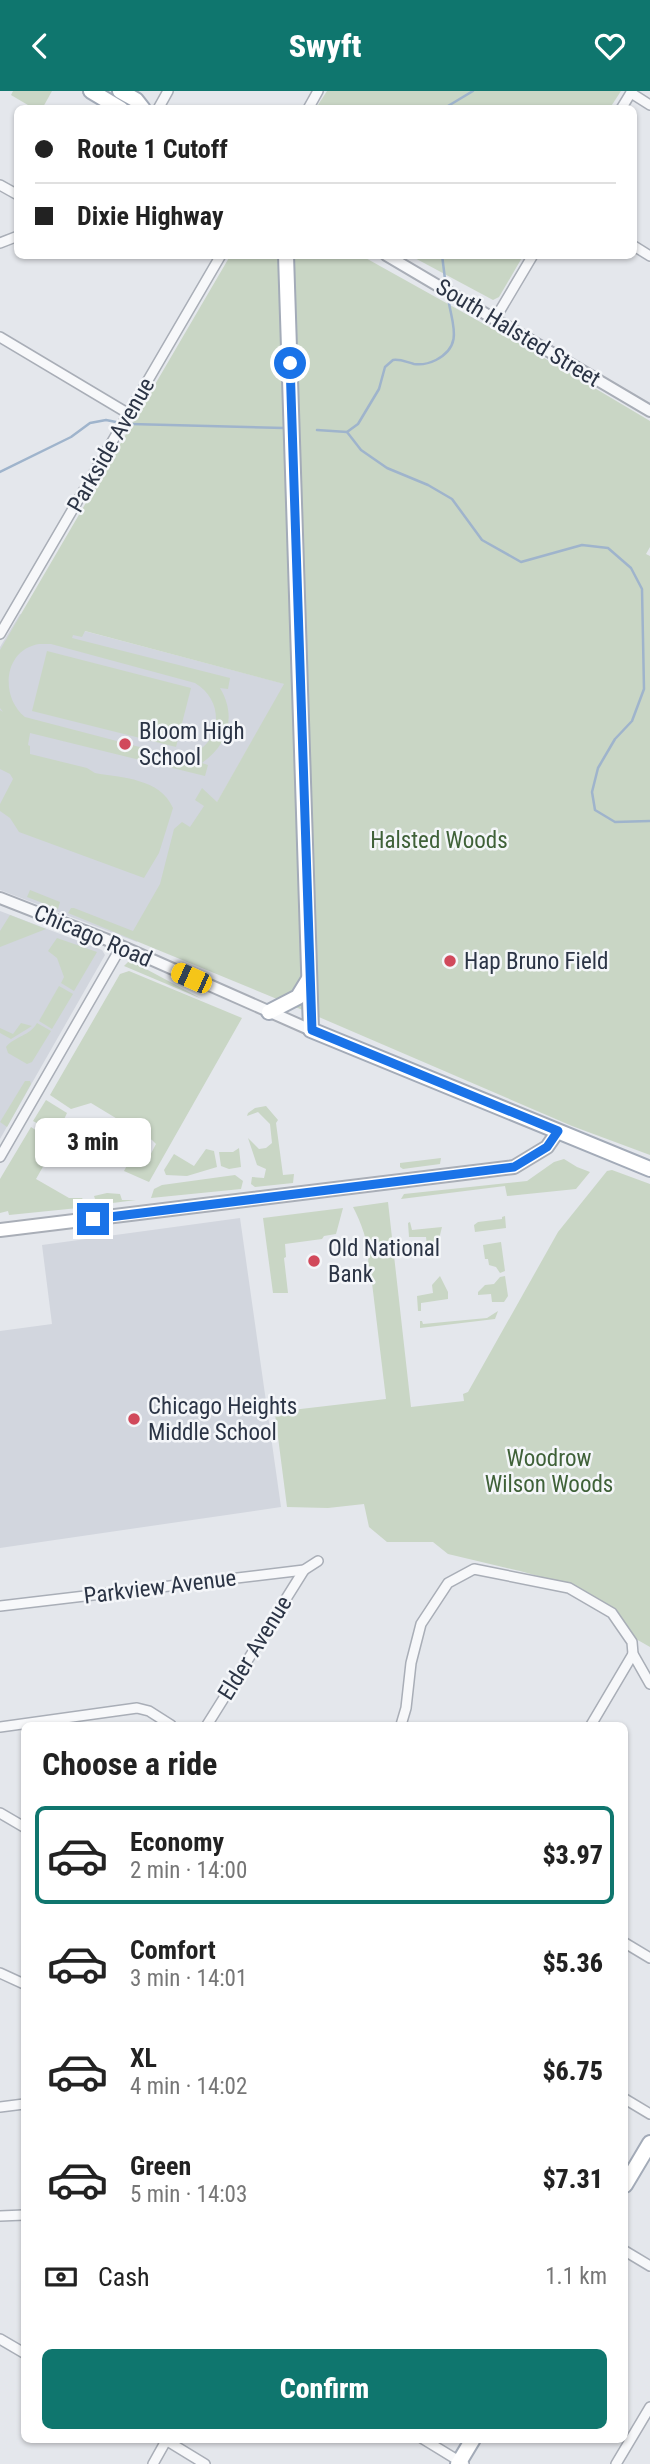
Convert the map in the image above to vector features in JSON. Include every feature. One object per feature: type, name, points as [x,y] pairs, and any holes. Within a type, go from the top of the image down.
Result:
[{"type":"main road","points":[[91,91],[114,105]]},
{"type":"main road","points":[[120,91],[140,105]]},
{"type":"main road","points":[[286,259],[312,1030]]},
{"type":"main road","points":[[269,1012],[298,997],[310,978]]},
{"type":"main road","name":"Chicago Road","points":[[312,1030],[650,1168]]},
{"type":"main road","points":[[0,1230],[514,1167],[547,1147],[558,1131]]},
{"type":"main road","points":[[628,2180],[650,2143]]},
{"type":"main road","points":[[461,2463],[471,2443]]},
{"type":"street","points":[[631,92],[650,104]]},
{"type":"street","name":"Parkside Avenue","points":[[0,634],[219,259]]},
{"type":"street","name":"South Halsted Street","points":[[393,259],[650,411]]},
{"type":"street","points":[[495,319],[531,259]]},
{"type":"street","points":[[0,337],[129,414]]},
{"type":"street","name":"Chicago Road","points":[[0,898],[312,1030]]},
{"type":"street","points":[[0,1157],[121,947]]},
{"type":"street","name":"Parkview Avenue","points":[[0,1606],[304,1570],[318,1561]]},
{"type":"street","points":[[402,1722],[411,1663],[421,1625],[449,1583],[474,1569],[569,1588],[612,1612],[632,1642],[633,1654],[650,1684]]},
{"type":"street","name":"Elder Avenue","points":[[209,1722],[304,1570]]},
{"type":"street","points":[[593,1722],[633,1654]]},
{"type":"street","points":[[36,1722],[137,1708],[149,1711],[166,1722]]},
{"type":"street","points":[[0,1727],[21,1724]]},
{"type":"street","points":[[0,1813],[21,1825]]},
{"type":"street","points":[[628,1945],[650,1958]]},
{"type":"street","points":[[2,1976],[21,1983]]},
{"type":"street","points":[[628,2101],[650,2114]]},
{"type":"street","points":[[0,2107],[21,2104]]},
{"type":"street","points":[[0,2216],[21,2215]]},
{"type":"street","points":[[628,2253],[650,2266]]},
{"type":"street","points":[[0,2339],[21,2351]]},
{"type":"street","points":[[616,2464],[650,2407]]},
{"type":"street","points":[[153,2464],[164,2443]]},
{"type":"street","points":[[171,2443],[205,2464]]},
{"type":"street","points":[[429,2443],[461,2463]]},
{"type":"shaded area","name":"Bloom High School","points":[[20,614],[285,684],[137,942],[0,890],[0,647]]},
{"type":"shaded area","points":[[0,911],[102,950],[105,955],[0,1139]]},
{"type":"shaded area","name":"Chicago Heights Middle School","points":[[240,1218],[281,1507],[0,1548],[0,1331],[52,1324],[42,1245]]},
{"type":"green space","points":[[13,91],[52,91],[44,105],[28,105],[11,95]]},
{"type":"green space","points":[[327,91],[621,91],[612,105],[318,105]]},
{"type":"green space","name":"Halsted Woods","points":[[228,259],[367,259],[529,349],[650,421],[650,547],[646,554],[650,556],[650,1155],[572,1126],[277,999],[68,913],[74,908],[133,931],[160,884],[174,829],[182,822],[190,827],[204,806],[195,800],[202,788],[217,802],[284,684],[85,631],[82,637],[73,635],[72,638],[230,678],[228,689],[220,688],[228,709],[227,729],[218,748],[202,763],[208,765],[205,776],[30,733],[30,754],[87,768],[95,773],[139,781],[150,785],[167,798],[173,808],[159,853],[144,878],[19,832],[10,818],[0,811],[0,804],[13,779],[10,774],[0,769],[0,710],[3,712],[0,708],[0,650]],"holes":[[[51,644],[195,683],[213,704],[215,729],[201,749],[189,755],[174,756],[25,717],[12,698],[9,675],[12,664],[27,648]]]},
{"type":"green space","points":[[417,259],[521,259],[499,297],[493,300]]},
{"type":"green space","points":[[47,651],[191,688],[176,747],[32,711]]},
{"type":"green space","points":[[30,890],[60,902],[58,909],[27,897]]},
{"type":"green space","points":[[10,915],[46,929],[0,947],[0,931]]},
{"type":"green space","points":[[57,938],[97,952],[74,991],[61,983],[64,977],[57,958],[48,951]]},
{"type":"green space","points":[[131,961],[202,999],[124,966]]},
{"type":"green space","points":[[129,971],[242,1018],[149,1182],[124,1171],[131,1158],[145,1165],[156,1144],[152,1140],[91,1103],[71,1109],[50,1095],[120,974]]},
{"type":"green space","points":[[59,986],[73,994],[52,1029],[39,1021]]},
{"type":"green space","points":[[21,1023],[32,1026],[11,1039],[0,1033],[0,1028],[13,1034]]},
{"type":"green space","points":[[37,1023],[51,1031],[32,1062],[27,1064],[8,1053],[6,1047]]},
{"type":"green space","points":[[25,1081],[30,1081],[31,1084],[7,1127],[0,1122]]},
{"type":"green space","points":[[46,1100],[67,1113],[57,1134],[33,1121]]},
{"type":"green space","points":[[266,1106],[278,1120],[276,1123],[283,1175],[294,1174],[293,1183],[255,1187],[251,1184],[252,1177],[264,1178],[266,1169],[257,1165],[248,1138],[259,1149],[266,1148],[272,1143],[270,1124],[258,1112],[247,1116],[255,1108]]},
{"type":"green space","points":[[31,1127],[52,1141],[45,1153],[49,1156],[36,1179],[69,1198],[82,1198],[88,1207],[9,1215],[8,1211],[0,1213],[0,1179]]},
{"type":"green space","points":[[239,1148],[241,1167],[229,1169],[221,1166],[219,1152],[233,1152]]},
{"type":"green space","points":[[206,1149],[214,1151],[217,1167],[187,1176],[166,1175],[164,1170],[174,1154],[194,1166]]},
{"type":"green space","points":[[441,1158],[440,1164],[403,1169],[400,1167],[400,1163]]},
{"type":"green space","points":[[564,1159],[590,1172],[576,1189],[507,1196],[505,1186],[401,1199],[404,1194],[527,1181],[554,1162]]},
{"type":"green space","name":"Woodrow Wilson Woods","points":[[612,1170],[650,1184],[650,1647],[636,1639],[616,1612],[577,1587],[448,1554],[433,1542],[387,1542],[369,1527],[364,1504],[328,1508],[287,1507],[274,1406],[291,1404],[292,1410],[386,1399],[372,1283],[368,1283],[367,1243],[353,1207],[388,1202],[411,1407],[464,1401],[463,1394],[468,1392],[558,1232],[607,1171]]},
{"type":"green space","points":[[235,1175],[243,1181],[241,1189],[151,1198],[154,1189],[162,1185]]},
{"type":"green space","points":[[120,1194],[122,1200],[136,1200],[97,1205],[94,1196]]},
{"type":"green space","points":[[343,1208],[336,1234],[324,1236],[322,1239],[285,1244],[288,1293],[273,1293],[263,1218]]},
{"type":"green space","points":[[505,1216],[506,1228],[475,1232],[474,1225],[478,1222],[502,1219]]},
{"type":"green space","points":[[410,1222],[412,1230],[442,1227],[436,1251],[427,1245],[426,1237],[409,1237]]},
{"type":"green space","points":[[501,1242],[505,1271],[500,1273],[485,1259],[483,1245]]},
{"type":"green space","points":[[440,1276],[448,1292],[448,1299],[421,1303],[421,1311],[418,1311],[417,1296],[433,1293],[432,1285]]},
{"type":"green space","points":[[505,1276],[508,1296],[504,1302],[492,1302],[491,1294],[478,1295],[485,1285],[494,1284],[500,1277]]},
{"type":"green space","points":[[498,1311],[495,1319],[420,1328],[420,1321],[423,1324],[487,1318]]},
{"type":"waterway","points":[[450,105],[473,91]]},
{"type":"waterway","points":[[442,259],[446,287]]},
{"type":"waterway","points":[[317,430],[347,432],[358,424],[379,389],[385,367],[393,360],[422,364],[445,354],[451,347],[454,332],[448,297]]},
{"type":"waterway","points":[[0,472],[71,437],[90,423],[106,420],[116,422]]},
{"type":"waterway","points":[[131,424],[284,428]]},
{"type":"waterway","points":[[347,432],[361,450],[387,468],[428,485],[452,499],[482,540],[521,562],[582,545],[608,548],[631,568],[642,589],[644,689],[632,721],[615,739],[598,768],[592,792],[595,810],[615,822],[650,821]]},
{"type":"place","name":"Bloom High School","points":[[125,744]]},
{"type":"place","name":"Hap Bruno Field","points":[[450,961]]},
{"type":"place","name":"Old National Bank","points":[[314,1261]]},
{"type":"place","name":"Chicago Heights Middle School","points":[[134,1419]]},
{"type":"route","points":[[93,1219],[514,1167],[547,1147],[558,1131],[312,1030],[290,363]]}]
